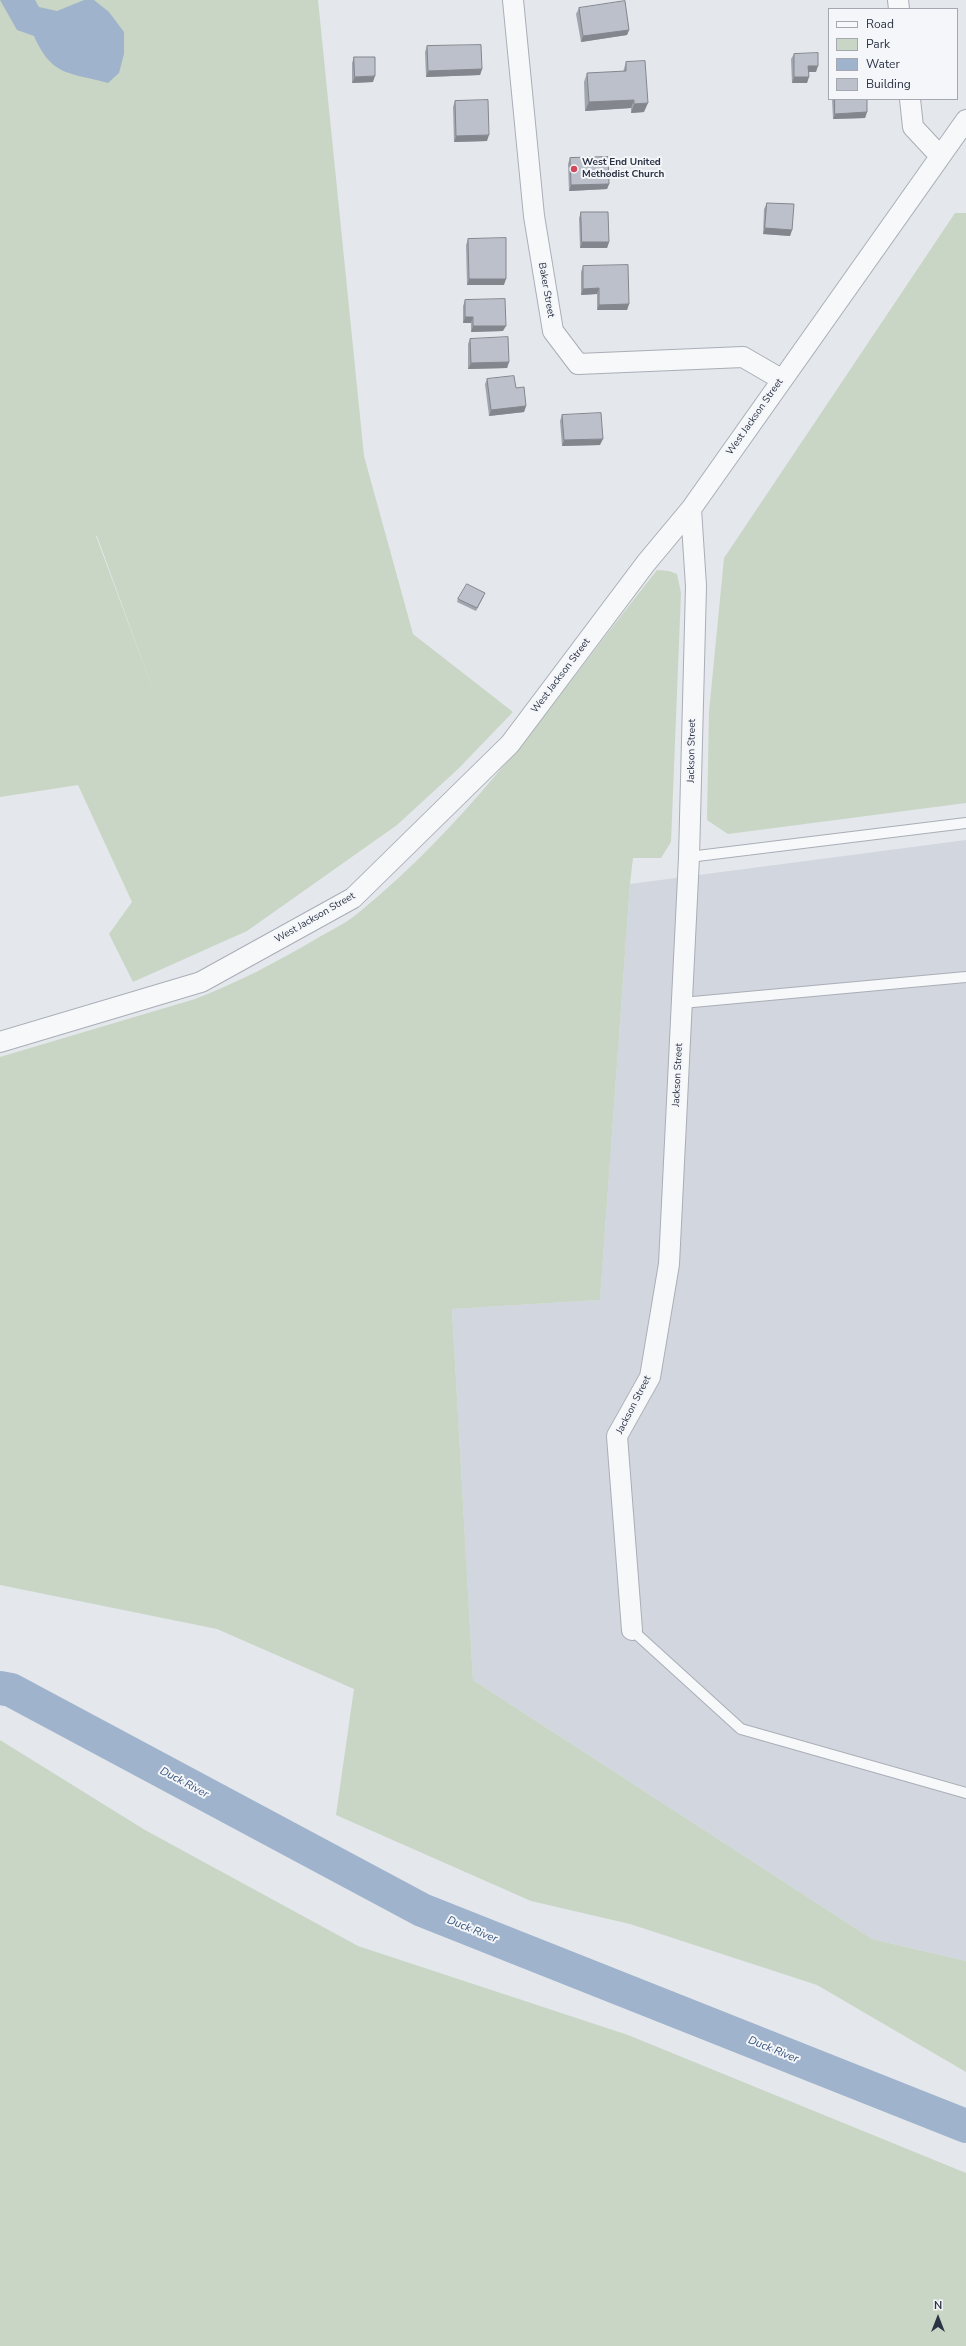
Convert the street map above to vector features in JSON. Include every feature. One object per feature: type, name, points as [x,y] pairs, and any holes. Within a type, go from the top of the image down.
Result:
[{"type":"street","name":"Baker Street","points":[[513,0],[534,216],[553,331],[578,364],[743,357],[781,380]]},
{"type":"street","points":[[910,100],[913,127],[940,156]]},
{"type":"street","name":"West Jackson Street","points":[[0,1042],[201,982],[353,898],[510,744],[646,563],[691,509],[966,120]]},
{"type":"street","name":"Jackson Street","points":[[632,1630],[617,1436],[650,1377],[669,1264],[689,858],[696,586],[691,509]]},
{"type":"lane","points":[[689,858],[966,822]]},
{"type":"lane","points":[[682,1003],[966,977]]},
{"type":"lane","points":[[632,1630],[741,1729],[966,1793]]},
{"type":"shaded area","points":[[966,840],[966,1961],[872,1939],[473,1680],[452,1309],[600,1300],[630,884]]},
{"type":"green space","points":[[0,0],[318,0],[364,456],[413,634],[513,712],[458,769],[397,825],[247,931],[133,982],[109,934],[132,902],[78,785],[0,797]],"holes":[[[96,536],[97,536],[156,698]]]},
{"type":"green space","points":[[955,213],[966,213],[966,803],[728,834],[707,820],[709,712],[724,558]]},
{"type":"green space","points":[[657,570],[669,571],[677,574],[681,593],[671,842],[661,858],[633,858],[600,1300],[452,1309],[473,1680],[872,1939],[966,1961],[966,2072],[817,1985],[630,1924],[531,1901],[336,1815],[354,1689],[217,1629],[0,1585],[0,1057],[195,999],[272,964],[352,918],[400,876],[441,836],[480,794],[552,706]]},
{"type":"green space","points":[[0,1740],[145,1830],[358,1946],[628,2035],[966,2173],[966,2346],[0,2346]]},
{"type":"water","points":[[0,0],[35,0],[39,7],[57,11],[84,0],[94,0],[109,12],[124,32],[124,54],[119,73],[108,83],[63,71],[48,59],[34,36],[17,30]]},
{"type":"building","points":[[625,1],[629,30],[583,36],[579,8]]},
{"type":"building","points":[[481,45],[482,69],[428,71],[427,46]]},
{"type":"building","points":[[818,53],[818,66],[808,66],[809,77],[794,77],[794,54]]},
{"type":"building","points":[[354,57],[375,57],[375,76],[355,77]]},
{"type":"building","points":[[645,61],[648,103],[634,104],[634,100],[589,102],[587,73],[626,71],[626,62]]},
{"type":"building","points":[[488,100],[489,135],[456,136],[455,101]]},
{"type":"building","points":[[835,100],[867,100],[867,112],[835,114]]},
{"type":"building","points":[[608,157],[609,184],[571,185],[570,158]]},
{"type":"building","points":[[767,203],[794,204],[792,230],[765,228]]},
{"type":"building","points":[[581,212],[608,212],[609,242],[582,242]]},
{"type":"building","points":[[506,238],[506,279],[469,279],[468,239]]},
{"type":"building","points":[[628,265],[629,304],[599,305],[599,288],[583,289],[583,266]]},
{"type":"building","points":[[505,299],[506,326],[473,326],[473,317],[465,317],[465,300]]},
{"type":"building","points":[[508,337],[509,362],[471,363],[470,339]]},
{"type":"building","points":[[514,376],[516,388],[524,387],[526,406],[491,410],[487,379]]},
{"type":"building","points":[[601,413],[603,439],[564,440],[562,415]]},
{"type":"building","points":[[467,584],[485,593],[477,608],[458,599]]},
{"type":"waterway","name":"Duck River","points":[[0,1688],[11,1690],[422,1910],[966,2126]]},
{"type":"place","name":"West End United Methodist Church","points":[[574,169]]}]
